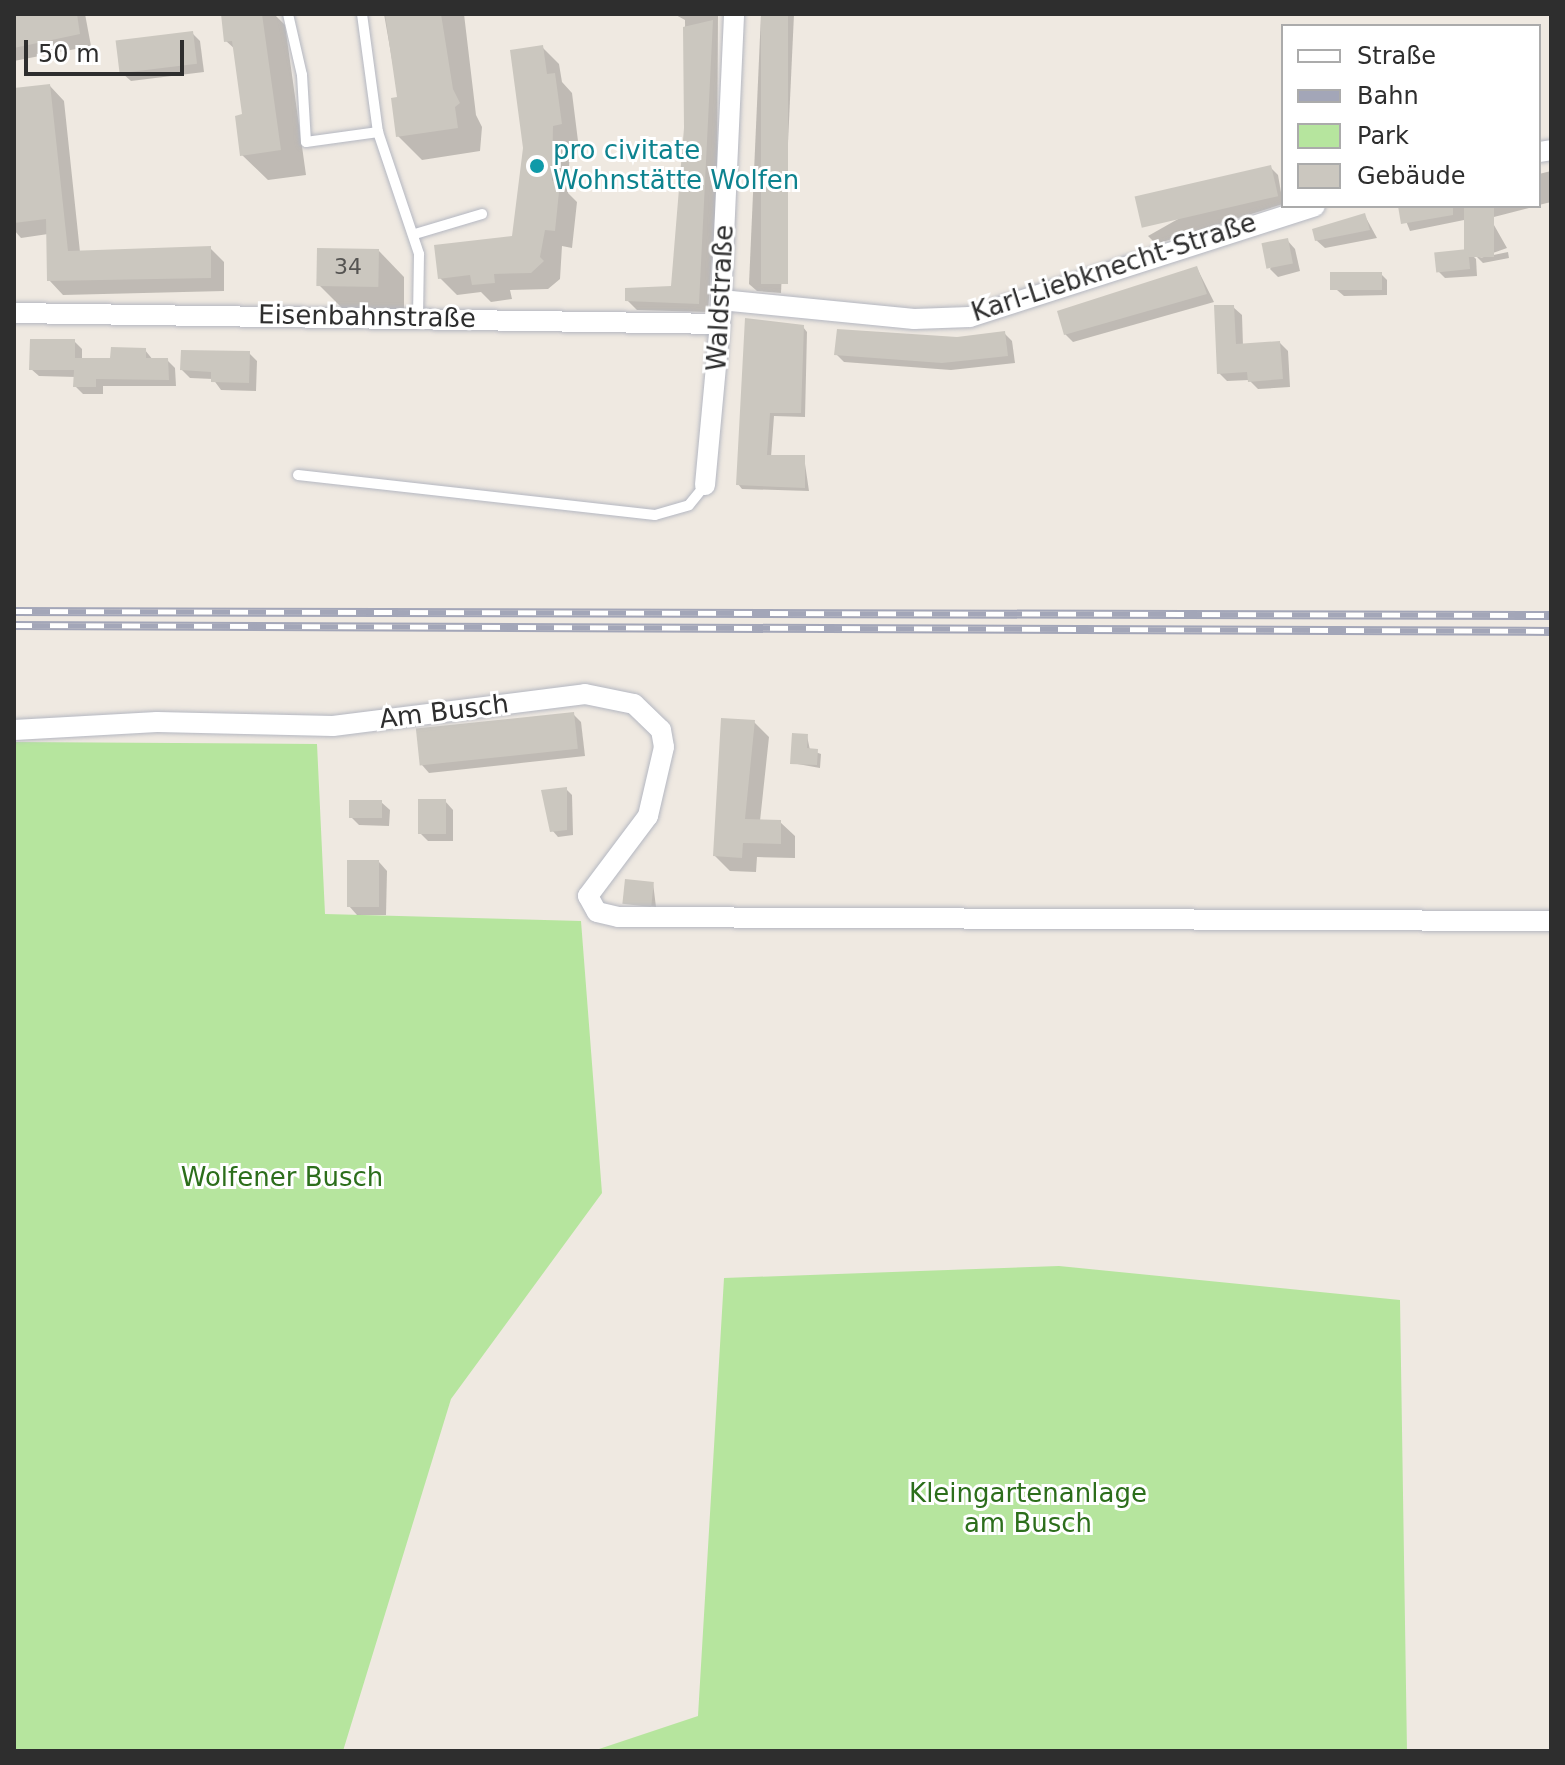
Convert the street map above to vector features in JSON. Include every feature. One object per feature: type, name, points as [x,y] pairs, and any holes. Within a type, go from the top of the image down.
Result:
[{"type":"street","name":"Waldstraße","points":[[705,485],[720,324],[734,14]]},
{"type":"street","name":"Karl-Liebknecht-Straße","points":[[721,300],[914,319],[970,317],[1309,208]]},
{"type":"street","name":"Eisenbahnstraße","points":[[14,313],[720,324]]},
{"type":"street","name":"Am Busch","points":[[14,730],[157,722],[333,726],[585,694],[634,704],[661,730],[662,768],[648,816],[590,891],[591,906],[618,917],[1551,921]]},
{"type":"lane","points":[[288,14],[302,75],[306,142],[378,132]]},
{"type":"lane","points":[[362,14],[378,132],[415,234],[418,318]]},
{"type":"lane","points":[[415,234],[482,214]]},
{"type":"lane","points":[[298,475],[655,515],[689,505],[705,485]]},
{"type":"green space","name":"Wolfener Busch","points":[[14,742],[317,744],[325,914],[581,921],[602,1193],[451,1399],[343,1751],[14,1751]]},
{"type":"green space","name":"Kleingartenanlage am Busch","points":[[1059,1266],[1400,1300],[1407,1751],[593,1751],[698,1716],[724,1278]]},
{"type":"building","points":[[77,14],[80,34],[14,48],[14,16]]},
{"type":"building","points":[[221,14],[262,14],[281,150],[240,156],[235,116],[242,114],[232,41],[224,42]]},
{"type":"building","points":[[385,14],[441,14],[453,89],[460,103],[455,107],[458,128],[396,137],[391,98],[397,97]]},
{"type":"building","points":[[761,14],[788,14],[788,284],[761,284]]},
{"type":"building","points":[[713,20],[699,304],[625,301],[625,288],[671,286],[684,128],[683,27]]},
{"type":"building","points":[[193,31],[197,64],[120,73],[116,41]]},
{"type":"building","name":"pro civitate Wohnstätte Wolfen","points":[[543,45],[547,74],[555,73],[562,124],[553,126],[552,181],[560,182],[555,231],[545,230],[540,257],[544,261],[531,273],[494,274],[495,283],[472,285],[470,275],[438,279],[434,245],[512,236],[523,148],[510,50]]},
{"type":"building","points":[[50,84],[68,251],[211,246],[211,278],[47,281],[46,219],[14,223],[14,88]]},
{"type":"building","points":[[1271,165],[1278,196],[1142,228],[1135,196]]},
{"type":"building","points":[[1398,208],[1453,208],[1453,215],[1401,224]]},
{"type":"building","points":[[1464,208],[1494,208],[1494,257],[1464,257]]},
{"type":"building","points":[[1365,213],[1370,230],[1315,241],[1312,229]]},
{"type":"building","points":[[1288,238],[1293,264],[1266,269],[1261,243]]},
{"type":"building","points":[[317,248],[379,249],[378,287],[316,286]]},
{"type":"building","points":[[1468,249],[1470,269],[1436,272],[1434,253]]},
{"type":"building","points":[[1197,266],[1207,294],[1064,335],[1057,311]]},
{"type":"building","points":[[1330,272],[1382,272],[1382,290],[1330,290]]},
{"type":"building","points":[[1214,305],[1234,305],[1236,344],[1280,341],[1283,379],[1248,382],[1247,372],[1217,374]]},
{"type":"building","points":[[745,318],[804,325],[801,413],[770,413],[767,455],[805,455],[805,488],[736,485]]},
{"type":"building","points":[[837,329],[957,337],[1005,331],[1008,356],[942,363],[834,355]]},
{"type":"building","points":[[30,339],[75,339],[75,358],[110,358],[111,347],[146,348],[146,358],[168,358],[169,380],[96,379],[96,387],[73,387],[74,370],[29,370]]},
{"type":"building","points":[[181,350],[250,351],[249,383],[211,382],[211,372],[180,370]]},
{"type":"building","points":[[574,712],[578,749],[420,765],[416,729]]},
{"type":"building","points":[[721,718],[755,720],[745,819],[781,820],[781,844],[743,843],[742,858],[713,856]]},
{"type":"building","points":[[792,733],[808,734],[807,748],[818,749],[817,765],[790,764]]},
{"type":"building","points":[[567,787],[567,830],[550,832],[541,790]]},
{"type":"building","points":[[418,799],[446,799],[446,834],[418,834]]},
{"type":"building","points":[[349,800],[382,800],[382,818],[349,818]]},
{"type":"building","points":[[347,860],[379,860],[379,907],[347,907]]},
{"type":"building","points":[[625,879],[654,882],[651,907],[622,904]]},
{"type":"railway","points":[[14,611],[1551,615]]},
{"type":"railway","points":[[14,625],[1551,631]]},
{"type":"place","name":"pro civitate Wohnstätte Wolfen","points":[[537,166]]}]
